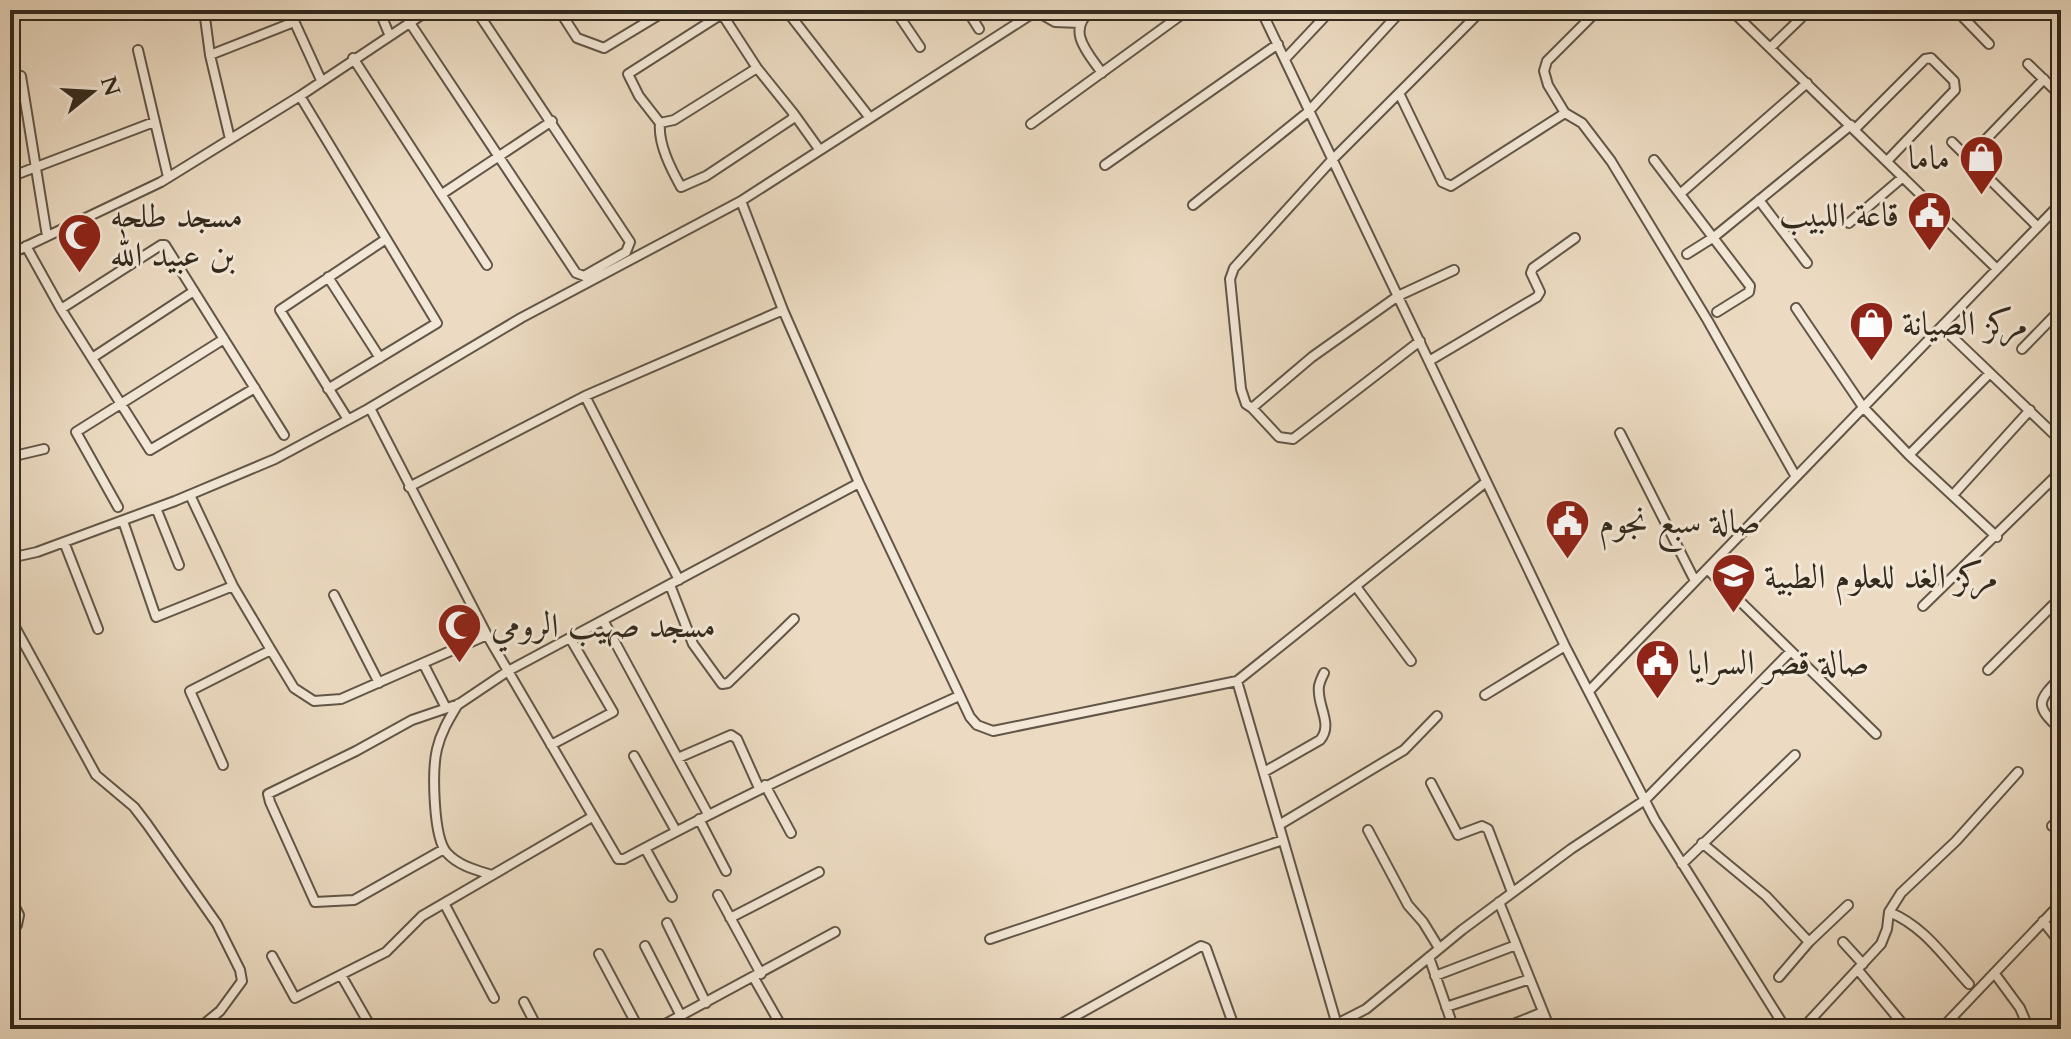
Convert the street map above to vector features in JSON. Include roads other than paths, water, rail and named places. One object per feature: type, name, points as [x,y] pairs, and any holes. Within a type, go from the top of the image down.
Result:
[{"type":"street","points":[[204,10],[210,55],[230,139]]},
{"type":"street","points":[[289,10],[321,80]]},
{"type":"street","points":[[379,10],[389,34]]},
{"type":"street","points":[[10,254],[168,177],[300,96],[429,10]]},
{"type":"street","points":[[410,23],[579,276],[584,276],[626,252],[631,245],[629,238],[476,10]]},
{"type":"street","points":[[559,10],[577,38],[604,48],[667,10]]},
{"type":"street","points":[[786,10],[870,118]]},
{"type":"street","points":[[895,10],[920,47]]},
{"type":"street","points":[[967,10],[979,29]]},
{"type":"street","points":[[1092,10],[1079,23],[1079,30],[1086,49],[1102,73]]},
{"type":"street","points":[[1031,124],[1187,10]]},
{"type":"street","points":[[1261,10],[1565,646],[1645,800],[1786,1029]]},
{"type":"street","points":[[1285,59],[1331,10]]},
{"type":"street","points":[[1193,205],[1308,112],[1402,10]]},
{"type":"street","points":[[1420,341],[1293,439],[1279,437],[1246,404],[1241,389],[1231,274],[1331,161],[1482,10]]},
{"type":"street","points":[[1598,10],[1547,61],[1544,71],[1548,85],[1565,113],[1582,123],[1611,161],[1702,310],[1796,477]]},
{"type":"street","points":[[1731,10],[1997,269]]},
{"type":"street","points":[[1770,48],[1801,18],[1800,10]]},
{"type":"street","points":[[1956,10],[1989,44]]},
{"type":"street","points":[[794,114],[792,119],[706,176],[681,187],[664,149],[659,133],[660,123],[639,96],[628,74],[723,11],[757,68],[794,114],[819,149]]},
{"type":"street","points":[[10,558],[123,521],[262,466],[368,409],[521,318],[741,201],[1036,11],[1055,22],[1079,23]]},
{"type":"street","points":[[210,55],[294,22]]},
{"type":"street","points":[[1105,165],[1278,44]]},
{"type":"street","points":[[138,50],[168,177]]},
{"type":"street","points":[[353,58],[487,265]]},
{"type":"street","points":[[1687,254],[1714,237],[1853,127],[1924,60],[1931,58],[1954,81],[1956,87],[1887,161]]},
{"type":"street","points":[[2028,64],[2061,96]]},
{"type":"street","points":[[660,123],[674,120],[757,68]]},
{"type":"street","points":[[21,76],[47,236]]},
{"type":"street","points":[[1968,158],[2044,79]]},
{"type":"street","points":[[1680,194],[1807,83]]},
{"type":"street","points":[[1399,93],[1446,186],[1451,186],[1565,113]]},
{"type":"street","points":[[300,96],[437,323],[328,389]]},
{"type":"street","points":[[442,194],[552,121]]},
{"type":"street","points":[[10,177],[154,122]]},
{"type":"street","points":[[1952,142],[2038,227]]},
{"type":"street","points":[[1654,160],[1751,288],[1717,312]]},
{"type":"street","points":[[1849,223],[1903,177]]},
{"type":"street","points":[[1759,200],[1807,263]]},
{"type":"street","points":[[741,201],[783,310],[859,483],[959,696],[977,725],[993,731],[1237,681],[1486,482]]},
{"type":"street","points":[[1589,691],[2061,203]]},
{"type":"street","points":[[1429,361],[1537,297],[1540,292],[1531,273],[1533,268],[1575,238]]},
{"type":"street","points":[[347,418],[280,310],[386,239]]},
{"type":"street","points":[[61,309],[163,245],[167,247],[284,435]]},
{"type":"street","points":[[26,246],[61,309],[151,450],[255,388]]},
{"type":"street","points":[[1252,408],[1312,357],[1398,296],[1454,270]]},
{"type":"street","points":[[328,277],[380,358]]},
{"type":"street","points":[[92,358],[194,291]]},
{"type":"street","points":[[1796,308],[1863,407],[1909,455],[1997,537]]},
{"type":"street","points":[[2022,349],[2061,309]]},
{"type":"street","points":[[409,487],[585,396],[783,310]]},
{"type":"street","points":[[1942,327],[2061,441]]},
{"type":"street","points":[[118,507],[76,432],[224,339]]},
{"type":"street","points":[[1909,455],[1990,373]]},
{"type":"street","points":[[585,396],[679,580]]},
{"type":"street","points":[[368,409],[487,635],[618,859],[762,787],[959,696]]},
{"type":"street","points":[[1953,495],[2030,410]]},
{"type":"street","points":[[1620,433],[1695,581]]},
{"type":"street","points":[[10,457],[44,449]]},
{"type":"street","points":[[1923,606],[1997,537],[2061,471]]},
{"type":"street","points":[[444,849],[354,900],[315,902],[268,797],[271,790],[356,751],[412,720],[459,704],[508,671],[859,483]]},
{"type":"street","points":[[190,495],[233,586],[271,650],[294,688],[314,701],[341,699],[487,635]]},
{"type":"street","points":[[156,508],[179,565]]},
{"type":"street","points":[[123,521],[156,617],[233,586]]},
{"type":"street","points":[[64,542],[98,629]]},
{"type":"street","points":[[1707,569],[1876,734]]},
{"type":"street","points":[[670,585],[693,644],[722,684],[728,683],[794,619]]},
{"type":"street","points":[[1357,588],[1411,661]]},
{"type":"street","points":[[334,595],[379,683]]},
{"type":"street","points":[[1988,670],[2061,597]]},
{"type":"street","points":[[10,618],[96,775],[134,807],[147,824],[217,924],[240,970],[242,981],[214,1017],[198,1029]]},
{"type":"street","points":[[603,620],[708,814]]},
{"type":"street","points":[[551,745],[613,712],[570,638]]},
{"type":"street","points":[[1485,695],[1565,646]]},
{"type":"street","points":[[223,765],[190,691],[271,650]]},
{"type":"street","points":[[1327,1029],[1366,1009],[1512,892],[1645,800],[1791,651]]},
{"type":"street","points":[[423,663],[446,708]]},
{"type":"street","points":[[1264,772],[1324,735],[1319,686],[1324,673]]},
{"type":"street","points":[[2061,677],[2043,694],[2040,703],[2061,730]]},
{"type":"street","points":[[1237,681],[1337,1025]]},
{"type":"street","points":[[459,704],[447,721],[436,753],[438,831],[444,849],[463,866],[492,875]]},
{"type":"street","points":[[1279,825],[1404,750],[1437,716]]},
{"type":"street","points":[[678,758],[731,735],[737,739],[791,833]]},
{"type":"street","points":[[1682,864],[1795,755]]},
{"type":"street","points":[[634,756],[676,831]]},
{"type":"street","points":[[1802,1029],[1881,944],[1889,912],[1901,893],[1956,841],[2018,772]]},
{"type":"street","points":[[1431,783],[1458,835],[1482,826],[1488,829],[1512,892]]},
{"type":"street","points":[[272,956],[293,998],[386,952],[422,916],[592,817]]},
{"type":"street","points":[[699,819],[726,871]]},
{"type":"street","points":[[2052,826],[2061,819]]},
{"type":"street","points":[[1368,830],[1408,905],[1439,948]]},
{"type":"street","points":[[990,939],[1283,840]]},
{"type":"street","points":[[1702,843],[1759,889],[1809,942]]},
{"type":"street","points":[[645,848],[672,897]]},
{"type":"street","points":[[730,918],[819,872]]},
{"type":"street","points":[[718,895],[783,1029]]},
{"type":"street","points":[[10,897],[19,915],[17,925],[10,929]]},
{"type":"street","points":[[1499,902],[1550,1029]]},
{"type":"street","points":[[444,903],[494,998]]},
{"type":"street","points":[[1941,1029],[2061,903]]},
{"type":"street","points":[[1779,977],[1809,942],[1848,905]]},
{"type":"street","points":[[1889,912],[1918,927],[1969,984]]},
{"type":"street","points":[[2043,921],[2061,944]]},
{"type":"street","points":[[667,923],[706,1003]]},
{"type":"street","points":[[656,1029],[835,932]]},
{"type":"street","points":[[1843,942],[1906,1028]]},
{"type":"street","points":[[1435,976],[1516,945]]},
{"type":"street","points":[[645,946],[681,1016]]},
{"type":"street","points":[[1052,1029],[1201,946],[1206,948],[1235,1029]]},
{"type":"street","points":[[599,954],[639,1029]]},
{"type":"street","points":[[1429,957],[1454,1029]]},
{"type":"street","points":[[1995,974],[2020,1008],[2029,1029]]},
{"type":"street","points":[[341,975],[372,1029]]},
{"type":"street","points":[[1446,1007],[1530,979]]},
{"type":"street","points":[[524,1002],[538,1029]]},
{"type":"street","points":[[1501,1029],[1543,1012]]},
{"type":"place","name":"ماما","points":[[1981,196]]},
{"type":"place","name":"قاعة اللبيب","points":[[1930,253]]},
{"type":"place","name":"مسجد طلحه بن عبيد الله","points":[[79,274]]},
{"type":"place","name":"مركز الصيانة","points":[[1871,362]]},
{"type":"place","name":"صالة سبع نجوم","points":[[1568,560]]},
{"type":"place","name":"مركز الغد للعلوم الطبية","points":[[1733,615]]},
{"type":"place","name":"مسجد صهيب الرومي","points":[[460,664]]},
{"type":"place","name":"صالة قصر السرايا","points":[[1657,701]]}]
